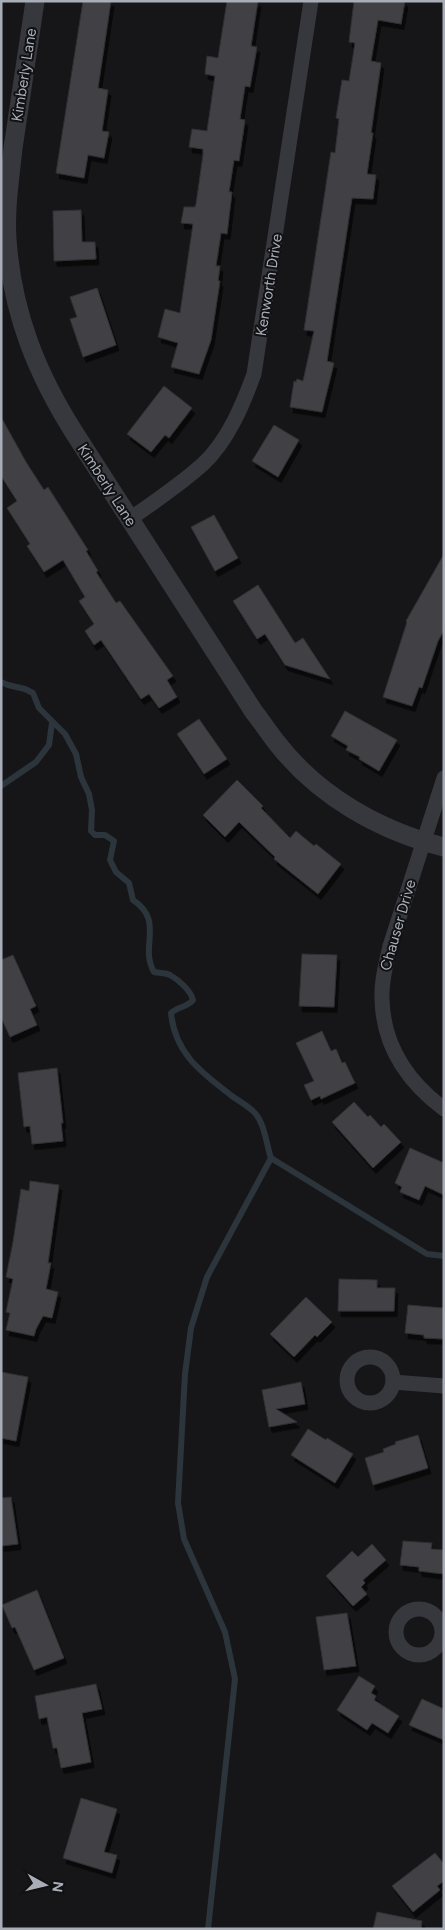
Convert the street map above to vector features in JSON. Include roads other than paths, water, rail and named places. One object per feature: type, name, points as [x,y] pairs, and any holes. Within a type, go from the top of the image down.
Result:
[{"type":"street","name":"Kimberly Lane","points":[[35,1],[7,199],[6,237],[10,270],[26,339],[40,374],[56,405],[254,712],[277,744],[302,770],[334,796],[386,828],[444,847]]},
{"type":"street","name":"Kenworth Drive","points":[[130,519],[205,462],[225,435],[242,406],[254,374],[311,1]]},
{"type":"street","name":"Chauser Drive","points":[[444,778],[390,946],[384,974],[382,998],[384,1021],[397,1058],[409,1077],[427,1097],[444,1109]]},
{"type":"street","points":[[393,1382],[444,1386]]},
{"type":"waterway","points":[[1,682],[33,693],[39,708],[65,734],[76,754],[81,777],[89,794],[92,810],[91,831],[95,835],[105,835],[114,841],[110,860],[116,872],[129,883],[133,900],[148,917],[150,925],[150,963],[154,972],[170,975],[184,986],[192,997],[193,1000],[191,1002],[171,1013],[178,1040],[184,1051],[210,1079],[254,1112],[261,1122],[271,1158],[427,1254],[444,1256]]},
{"type":"waterway","points":[[1,786],[36,762],[49,745],[52,723]]},
{"type":"waterway","points":[[208,1929],[235,1679],[225,1632],[184,1539],[178,1503],[185,1374],[191,1328],[207,1277],[271,1158]]}]
